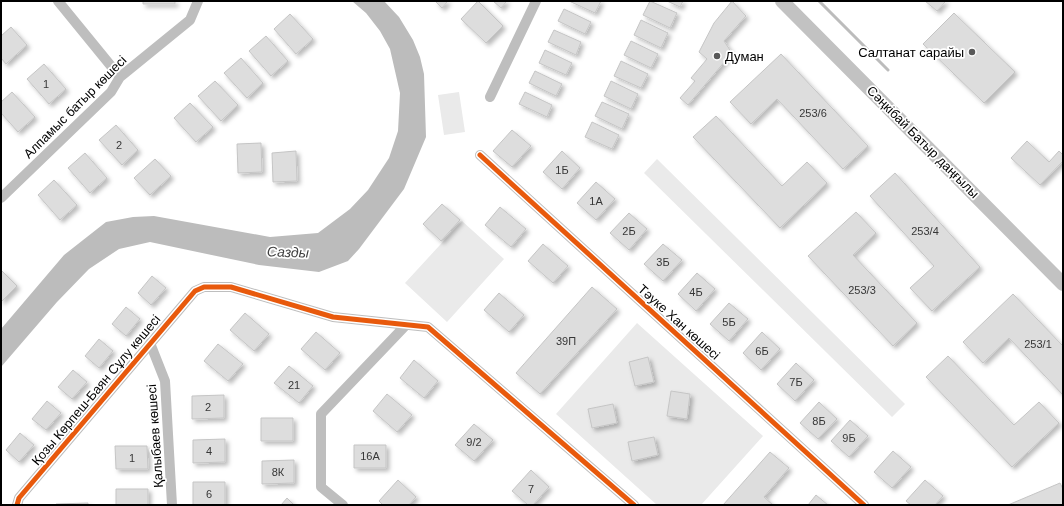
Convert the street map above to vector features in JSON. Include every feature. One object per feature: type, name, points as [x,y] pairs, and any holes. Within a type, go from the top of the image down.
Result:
[{"type":"main road","name":"Сәңкібай Батыр даңғылы","points":[[782,1],[1063,284]]},
{"type":"street","points":[[58,1],[120,77]]},
{"type":"street","name":"Алпамыс батыр көшесі","points":[[1,198],[111,92],[120,77],[190,20],[198,1]]},
{"type":"street","points":[[490,97],[536,1]]},
{"type":"street","name":"Тәуке Хан көшесі","points":[[480,155],[864,505]]},
{"type":"street","name":"Қозы Көрпеш-Баян Сұлу көшесі","points":[[17,505],[19,498],[195,291],[204,287],[231,287],[333,317],[406,325]]},
{"type":"street","points":[[343,505],[321,487],[321,414],[406,325],[428,327],[634,505]]},
{"type":"street","name":"Қалыбаев көшесі","points":[[150,343],[165,381],[172,505]]},
{"type":"shaded area","points":[[459,92],[465,132],[444,135],[438,95]]},
{"type":"shaded area","points":[[657,159],[905,404],[892,417],[644,173]]},
{"type":"shaded area","points":[[462,221],[504,259],[447,322],[405,283]]},
{"type":"shaded area","points":[[637,323],[763,436],[701,505],[657,505],[556,414]]},
{"type":"water","name":"Сазды","points":[[352,1],[384,1],[399,17],[413,40],[420,57],[424,74],[426,137],[404,189],[359,249],[348,261],[319,272],[259,265],[150,242],[119,249],[89,269],[57,302],[1,367],[1,329],[64,255],[106,222],[133,217],[154,216],[270,237],[318,233],[350,209],[368,190],[389,158],[398,131],[400,93],[390,49],[380,31],[366,13]]},
{"type":"building","points":[[143,1],[175,1],[175,4],[143,4]]},
{"type":"building","points":[[435,1],[448,1],[442,8]]},
{"type":"building","points":[[478,1],[503,26],[486,43],[461,19]]},
{"type":"building","points":[[493,1],[507,1],[501,8]]},
{"type":"building","points":[[569,1],[601,1],[595,13]]},
{"type":"building","points":[[650,1],[677,13],[670,28],[643,15]]},
{"type":"building","points":[[667,1],[683,1],[680,7]]},
{"type":"building","name":"Думан","points":[[732,1],[746,16],[724,41],[732,53],[688,105],[680,98],[695,81],[691,78],[707,59],[699,52],[714,23]]},
{"type":"building","points":[[925,1],[946,1],[937,11]]},
{"type":"building","points":[[564,9],[591,22],[585,34],[558,21]]},
{"type":"building","points":[[954,13],[1015,72],[984,103],[923,44]]},
{"type":"building","points":[[290,14],[313,39],[296,54],[274,29]]},
{"type":"building","points":[[641,20],[668,33],[661,48],[634,35]]},
{"type":"building","points":[[11,27],[27,45],[6,64],[1,58],[1,36]]},
{"type":"building","points":[[554,30],[581,42],[576,55],[548,42]]},
{"type":"building","points":[[266,36],[288,61],[271,76],[249,51]]},
{"type":"building","points":[[631,41],[658,54],[651,68],[624,55]]},
{"type":"building","points":[[545,50],[572,63],[566,75],[539,63]]},
{"type":"building","points":[[781,54],[868,146],[843,169],[777,99],[751,124],[730,102]]},
{"type":"building","points":[[241,58],[263,83],[247,98],[224,73]]},
{"type":"building","points":[[621,61],[648,74],[641,88],[614,76]]},
{"type":"building","points":[[44,64],[66,89],[49,104],[27,79]]},
{"type":"building","points":[[535,71],[562,84],[556,96],[529,83]]},
{"type":"building","points":[[215,81],[238,105],[221,121],[198,96]]},
{"type":"building","points":[[611,81],[638,94],[631,109],[604,96]]},
{"type":"building","points":[[12,92],[35,117],[18,132],[1,113],[1,102]]},
{"type":"building","points":[[525,92],[552,105],[547,117],[519,104]]},
{"type":"building","points":[[602,102],[629,114],[622,129],[595,116]]},
{"type":"building","points":[[190,103],[213,127],[196,142],[174,118]]},
{"type":"building","points":[[716,116],[782,186],[807,162],[827,183],[780,228],[693,137]]},
{"type":"building","points":[[592,122],[619,135],[612,149],[585,137]]},
{"type":"building","points":[[116,125],[138,150],[122,165],[99,140]]},
{"type":"building","points":[[512,130],[531,146],[512,167],[493,151]]},
{"type":"building","points":[[1027,141],[1049,162],[1059,151],[1063,155],[1063,161],[1040,185],[1011,158]]},
{"type":"building","points":[[261,143],[262,172],[238,173],[237,144]]},
{"type":"building","points":[[296,151],[297,181],[273,182],[272,153]]},
{"type":"building","points":[[562,151],[580,168],[562,189],[543,172]]},
{"type":"building","points":[[85,153],[107,178],[90,193],[68,168]]},
{"type":"building","points":[[155,159],[171,176],[150,195],[134,178]]},
{"type":"building","points":[[895,173],[980,267],[932,311],[910,288],[934,266],[870,196]]},
{"type":"building","points":[[54,180],[77,205],[60,220],[38,195]]},
{"type":"building","points":[[596,182],[615,199],[596,220],[577,203]]},
{"type":"building","points":[[442,204],[460,220],[441,241],[423,224]]},
{"type":"building","points":[[500,207],[526,229],[511,247],[485,225]]},
{"type":"building","points":[[856,212],[876,233],[853,255],[917,323],[893,346],[808,256]]},
{"type":"building","points":[[629,213],[647,229],[629,250],[610,233]]},
{"type":"building","points":[[543,244],[568,266],[553,283],[528,261]]},
{"type":"building","points":[[663,244],[682,260],[663,281],[644,264]]},
{"type":"building","points":[[1,270],[17,286],[1,302]]},
{"type":"building","points":[[697,273],[715,289],[696,311],[678,294]]},
{"type":"building","points":[[152,276],[166,288],[151,305],[138,293]]},
{"type":"building","points":[[592,287],[617,309],[540,394],[516,373]]},
{"type":"building","points":[[499,293],[524,315],[509,332],[484,310]]},
{"type":"building","points":[[1013,294],[1063,346],[1063,395],[1009,338],[983,363],[963,342]]},
{"type":"building","points":[[729,303],[748,319],[729,341],[710,324]]},
{"type":"building","points":[[126,307],[140,319],[126,336],[112,324]]},
{"type":"building","points":[[245,313],[269,334],[254,351],[230,330]]},
{"type":"building","points":[[316,332],[340,353],[325,370],[301,349]]},
{"type":"building","points":[[762,332],[780,349],[761,370],[743,353]]},
{"type":"building","points":[[99,339],[113,351],[99,368],[85,356]]},
{"type":"building","points":[[218,344],[243,364],[228,381],[204,361]]},
{"type":"building","points":[[948,356],[1014,425],[1039,402],[1059,423],[1012,467],[926,377]]},
{"type":"building","points":[[648,357],[654,382],[635,386],[629,362]]},
{"type":"building","points":[[414,360],[438,381],[424,398],[400,378]]},
{"type":"building","points":[[796,363],[814,380],[795,401],[777,384]]},
{"type":"building","points":[[289,366],[313,386],[299,403],[274,383]]},
{"type":"building","points":[[73,370],[87,382],[72,399],[58,387]]},
{"type":"building","points":[[671,391],[690,394],[687,419],[667,416]]},
{"type":"building","points":[[387,394],[412,415],[397,432],[373,411]]},
{"type":"building","points":[[224,395],[224,418],[192,419],[192,396]]},
{"type":"building","points":[[47,401],[61,413],[46,430],[32,419]]},
{"type":"building","points":[[819,402],[837,419],[818,439],[800,423]]},
{"type":"building","points":[[613,404],[617,423],[592,428],[588,409]]},
{"type":"building","points":[[261,418],[293,418],[293,441],[261,441]]},
{"type":"building","points":[[850,420],[868,436],[849,457],[831,441]]},
{"type":"building","points":[[474,424],[493,440],[474,461],[455,445]]},
{"type":"building","points":[[20,433],[34,445],[19,462],[6,450]]},
{"type":"building","points":[[654,437],[658,455],[632,461],[628,442]]},
{"type":"building","points":[[225,439],[225,462],[193,463],[193,440]]},
{"type":"building","points":[[354,445],[386,445],[386,468],[354,468]]},
{"type":"building","points":[[115,446],[147,446],[148,469],[116,469]]},
{"type":"building","points":[[893,451],[911,467],[892,488],[874,472]]},
{"type":"building","points":[[770,452],[789,468],[764,497],[773,505],[723,505]]},
{"type":"building","points":[[294,460],[294,483],[262,484],[262,461]]},
{"type":"building","points":[[531,470],[549,487],[533,505],[528,505],[512,491]]},
{"type":"building","points":[[398,480],[416,497],[409,505],[383,505],[379,501]]},
{"type":"building","points":[[925,480],[943,496],[935,505],[911,505],[906,501]]},
{"type":"building","points":[[193,482],[225,482],[225,505],[193,505]]},
{"type":"building","points":[[1060,483],[1063,489],[1063,505],[1008,505]]},
{"type":"building","points":[[116,489],[148,489],[148,505],[116,505]]},
{"type":"building","points":[[816,495],[828,505],[808,505]]},
{"type":"building","points":[[287,498],[294,505],[281,505]]},
{"type":"building","points":[[88,503],[88,505],[56,505],[56,504]]},
{"type":"waterway","points":[[819,1],[888,70]]},
{"type":"cycle path","points":[[480,155],[864,505]]},
{"type":"cycle path","points":[[17,505],[19,498],[195,291],[204,287],[231,287],[333,317],[428,327],[634,505]]},
{"type":"place","name":"Салтанат сарайы","points":[[972,52]]},
{"type":"place","name":"Думан","points":[[717,56]]}]
